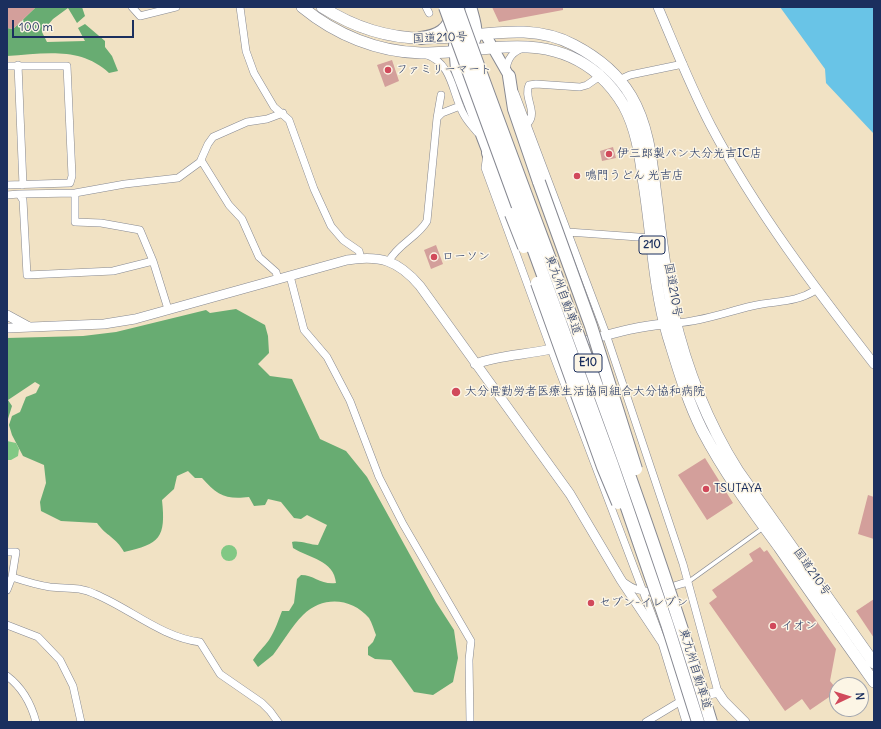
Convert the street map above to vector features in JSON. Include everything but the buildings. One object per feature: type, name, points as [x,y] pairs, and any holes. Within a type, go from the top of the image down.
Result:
[{"type":"highway","name":"国道210号","points":[[302,7],[328,25],[362,42],[393,50],[421,53],[533,46],[568,55],[600,76],[617,94],[629,117],[634,131],[642,171],[652,238],[670,324],[686,391],[702,428],[731,481],[769,525],[874,663]]},
{"type":"highway","name":"国道210号","points":[[322,7],[340,18],[363,28],[386,34],[421,38],[531,32],[558,38],[592,56],[619,80],[636,106],[646,136],[670,324]]},
{"type":"highway","name":"東九州自動車道","points":[[445,7],[612,464],[667,624],[698,722]]},
{"type":"highway","points":[[421,38],[435,35],[445,29],[451,17],[453,7]]},
{"type":"highway","points":[[453,7],[454,37]]},
{"type":"highway","name":"東九州自動車道","points":[[457,7],[624,460],[695,668],[711,722]]},
{"type":"highway","points":[[459,51],[474,42],[480,34],[470,8]]},
{"type":"highway","points":[[507,73],[514,110],[591,326],[617,406],[675,591],[695,668]]},
{"type":"highway","points":[[488,153],[603,467],[667,624]]},
{"type":"highway","name":"国道210号","points":[[769,525],[874,682]]},
{"type":"main road","points":[[480,34],[494,48],[507,73]]},
{"type":"main road","points":[[454,37],[459,51],[456,69],[488,153]]},
{"type":"street","points":[[132,7],[140,16],[176,7]]},
{"type":"street","points":[[240,7],[246,51],[254,73],[272,104],[287,116],[314,189],[331,226],[343,240],[359,251],[361,258]]},
{"type":"street","points":[[658,7],[682,64],[712,127],[739,175],[816,290],[874,364]]},
{"type":"street","points":[[533,46],[512,54],[506,64],[507,73],[528,123],[606,334],[688,582],[718,692],[724,702],[745,722]]},
{"type":"street","points":[[421,53],[435,58],[444,66],[464,115],[481,137]]},
{"type":"street","points":[[619,80],[630,75],[682,64]]},
{"type":"street","points":[[18,65],[23,185]]},
{"type":"street","points":[[7,66],[67,66],[72,176],[70,183],[7,185]]},
{"type":"street","points":[[528,123],[531,117],[527,91],[529,85],[536,84],[580,87],[587,85],[600,76]]},
{"type":"street","points":[[389,261],[400,247],[422,228],[427,221],[437,118],[441,95]]},
{"type":"street","points":[[437,118],[442,113],[460,106]]},
{"type":"street","points":[[7,195],[75,192],[178,178],[201,160],[213,137],[247,122],[267,119],[283,113]]},
{"type":"street","points":[[488,153],[485,168],[551,349],[646,593],[688,722]]},
{"type":"street","points":[[201,160],[231,208],[242,219],[259,257],[276,272],[278,279]]},
{"type":"street","points":[[75,192],[75,222],[101,222],[140,230],[153,262],[168,309]]},
{"type":"street","points":[[19,194],[23,200],[28,275],[113,270],[153,262]]},
{"type":"street","points":[[568,232],[652,238]]},
{"type":"street","points":[[7,328],[104,324],[135,319],[348,260],[361,258],[389,261],[402,268],[420,286],[570,494],[621,580],[663,644]]},
{"type":"street","points":[[290,276],[304,330],[326,357],[350,401],[379,477],[403,524],[472,641],[469,660],[470,722]]},
{"type":"street","points":[[475,364],[496,358],[551,349],[641,326],[698,320],[762,304],[799,299],[816,290]]},
{"type":"street","points":[[7,315],[29,327]]},
{"type":"street","points":[[7,552],[16,552],[12,577],[7,590]]},
{"type":"street","points":[[12,577],[48,586],[65,588],[75,587],[95,594],[124,608],[152,626],[185,640],[200,642],[220,674],[262,702],[270,710],[278,722]]},
{"type":"street","points":[[621,580],[634,590],[646,593],[688,582]]},
{"type":"street","points":[[7,625],[38,637],[60,660],[73,686],[81,722]]},
{"type":"street","points":[[7,676],[24,693],[30,703],[36,722]]},
{"type":"street","points":[[646,722],[681,701],[718,692]]},
{"type":"lane","points":[[688,582],[769,525]]},
{"type":"green space","points":[[36,7],[82,7],[85,16],[77,23],[68,8],[53,19],[42,32],[47,42],[85,41],[78,28],[85,24],[105,41],[105,47],[112,56],[118,71],[109,73],[98,64],[73,55],[47,53],[7,56],[7,28],[13,29]]},
{"type":"green space","points":[[236,309],[265,325],[268,336],[269,353],[258,364],[270,376],[292,379],[320,439],[346,451],[367,477],[436,602],[454,630],[458,658],[453,682],[433,695],[414,692],[391,660],[375,659],[368,655],[368,647],[373,642],[376,635],[372,624],[369,618],[362,611],[346,603],[328,602],[319,604],[311,609],[299,619],[273,655],[258,667],[253,660],[271,637],[282,611],[289,611],[294,603],[297,579],[301,575],[306,575],[326,583],[336,583],[331,569],[326,564],[293,548],[292,542],[318,545],[327,525],[307,515],[301,519],[294,518],[281,502],[268,499],[265,505],[254,506],[249,497],[234,498],[222,495],[212,489],[202,478],[195,478],[188,471],[177,476],[174,489],[162,500],[163,523],[158,537],[146,546],[124,552],[118,543],[97,523],[61,521],[41,511],[40,502],[46,483],[44,465],[23,456],[12,435],[9,425],[12,416],[20,412],[26,397],[36,393],[40,385],[35,382],[8,400],[12,406],[7,422],[7,338],[83,336],[116,332],[206,310],[210,313]]},
{"type":"green space","points":[[7,441],[16,443],[19,449],[18,456],[11,460],[7,460]]},
{"type":"green space","points":[[226,545],[232,545],[237,550],[235,559],[232,561],[226,561],[221,556],[221,550]]},
{"type":"water","points":[[780,7],[874,7],[874,134],[826,83],[825,69]]},
{"type":"place","name":"ファミリーマート","points":[[388,70]]},
{"type":"place","name":"伊三郎製パン大分光吉IC店","points":[[609,154]]},
{"type":"place","name":"鳴門うどん 光吉店","points":[[577,176]]},
{"type":"place","name":"ローソン","points":[[434,257]]},
{"type":"place","name":"大分県勤労者医療生活協同組合大分協和病院","points":[[456,392]]},
{"type":"place","name":"TSUTAYA","points":[[706,489]]},
{"type":"place","name":"セブン-イレブン","points":[[591,603]]},
{"type":"place","name":"イオン","points":[[773,626]]}]
